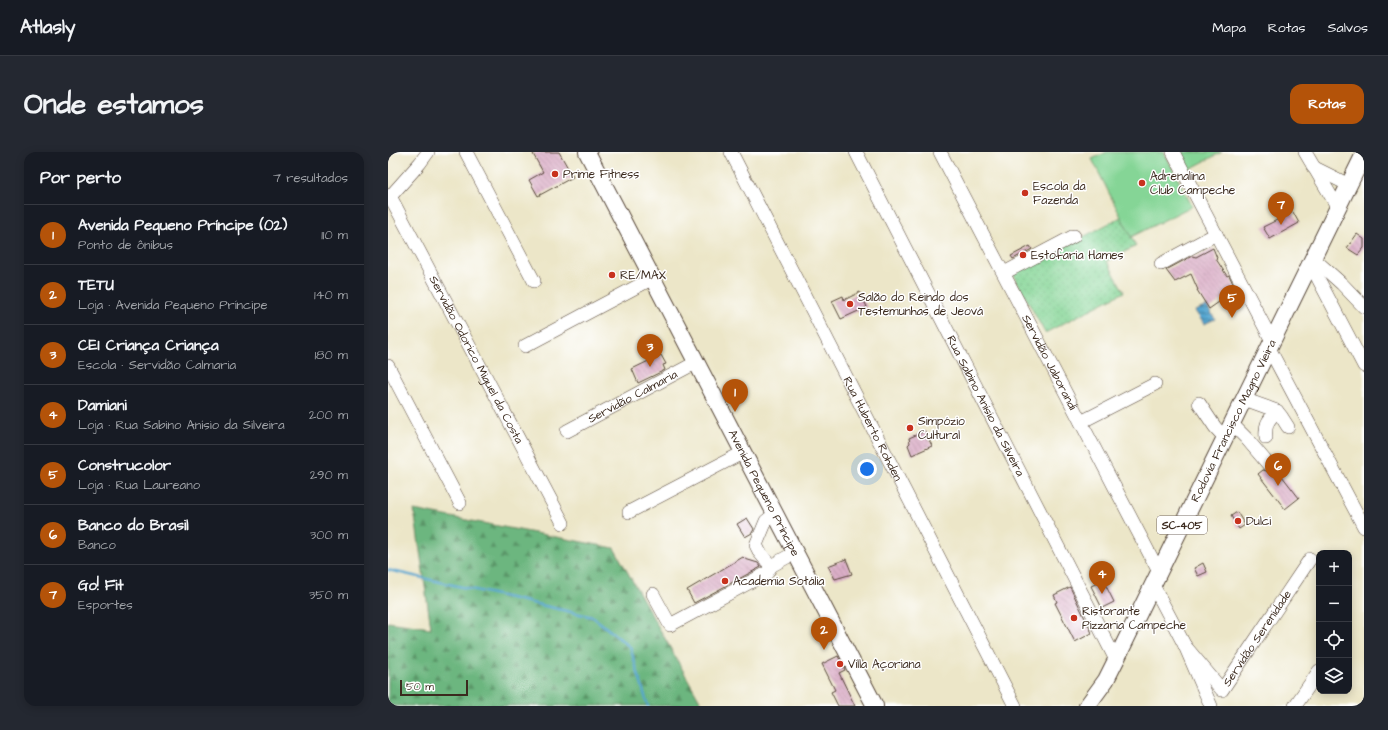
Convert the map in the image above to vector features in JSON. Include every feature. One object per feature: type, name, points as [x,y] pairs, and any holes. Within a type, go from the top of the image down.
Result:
[{"type":"main road","name":"Avenida Pequeno Príncipe","points":[[587,152],[875,706]]},
{"type":"main road","name":"Rodovia Francisco Magno Vieira","points":[[1087,706],[1103,685],[1116,660],[1364,154]]},
{"type":"street","points":[[389,197],[428,152]]},
{"type":"street","points":[[466,152],[534,281]]},
{"type":"street","name":"Rua Huberto Rohden","points":[[731,152],[1015,706]]},
{"type":"street","name":"Rua Sabino Anísio da Silveira","points":[[856,152],[1116,660]]},
{"type":"street","name":"Servidão Jaborandi","points":[[940,152],[1081,422],[1156,578],[1185,646]]},
{"type":"street","points":[[1173,152],[1364,527]]},
{"type":"street","points":[[1305,152],[1338,208]]},
{"type":"street","points":[[1313,167],[1349,185]]},
{"type":"street","name":"Servidão Odorico Miguel da Costa","points":[[389,197],[563,523]]},
{"type":"street","points":[[1162,264],[1216,234]]},
{"type":"street","points":[[1004,273],[1074,236]]},
{"type":"street","points":[[1312,261],[1342,284],[1364,307]]},
{"type":"street","points":[[1312,261],[1364,366]]},
{"type":"street","points":[[525,346],[653,278]]},
{"type":"street","name":"Servidão Calmaria","points":[[567,431],[697,362]]},
{"type":"street","points":[[388,366],[460,503]]},
{"type":"street","points":[[1081,422],[1155,384]]},
{"type":"street","points":[[1244,399],[1277,411],[1288,427]]},
{"type":"street","points":[[1198,404],[1214,427],[1246,438],[1268,464]]},
{"type":"street","points":[[1266,438],[1265,428],[1267,423],[1277,411]]},
{"type":"street","points":[[629,512],[744,452]]},
{"type":"street","points":[[771,566],[760,553],[756,545],[766,522],[775,514]]},
{"type":"street","points":[[653,594],[670,625],[767,573],[771,566],[796,552]]},
{"type":"street","name":"Servidão Serenidade","points":[[1185,646],[1222,690],[1310,559]]},
{"type":"street","points":[[1185,646],[1211,706]]},
{"type":"street","points":[[1295,706],[1316,675]]},
{"type":"green space","name":"Adrenalina Club Campeche","points":[[1107,152],[1164,152],[1192,206],[1131,237],[1092,159]]},
{"type":"green space","points":[[1177,152],[1222,152],[1186,171]]},
{"type":"green space","points":[[1121,217],[1136,246],[1107,261],[1124,292],[1045,333],[1013,274]]},
{"type":"green space","points":[[414,510],[614,548],[703,706],[388,706],[388,622],[431,628]]},
{"type":"water","points":[[1207,306],[1215,319],[1204,324],[1195,311]]},
{"type":"building","name":"Prime Fitness","points":[[537,152],[559,152],[573,177],[538,196],[529,180],[543,172],[533,154]]},
{"type":"building","points":[[1293,212],[1299,223],[1270,239],[1263,227]]},
{"type":"building","points":[[1357,234],[1364,239],[1364,248],[1358,255],[1347,248]]},
{"type":"building","points":[[1030,246],[1032,249],[1013,259],[1011,256]]},
{"type":"building","points":[[1213,248],[1217,258],[1216,259],[1227,276],[1229,275],[1236,290],[1209,309],[1197,290],[1191,274],[1175,282],[1166,270],[1192,256],[1196,257]]},
{"type":"building","name":"Salão do Reindo dos Testemunhas de Jeová","points":[[860,292],[867,307],[841,319],[832,301],[843,296],[844,300]]},
{"type":"building","points":[[661,355],[666,364],[663,365],[665,370],[638,383],[632,369]]},
{"type":"building","points":[[925,431],[932,446],[912,455],[908,445],[910,443],[909,438]]},
{"type":"building","points":[[1275,467],[1299,498],[1285,509],[1258,474],[1263,470],[1270,472]]},
{"type":"building","name":"Dulci","points":[[1237,512],[1245,525],[1239,529],[1231,516]]},
{"type":"building","points":[[747,518],[754,529],[752,533],[745,537],[737,524]]},
{"type":"building","name":"Academia Sotália","points":[[743,557],[758,563],[761,567],[694,603],[687,590]]},
{"type":"building","points":[[846,559],[852,574],[835,579],[828,566]]},
{"type":"building","points":[[1203,563],[1207,572],[1198,576],[1194,568]]},
{"type":"building","points":[[1100,582],[1102,584],[1104,582],[1114,602],[1102,608],[1091,586]]},
{"type":"building","name":"Ristorante Pizzaria Campeche","points":[[1070,587],[1092,633],[1075,642],[1055,603],[1057,602],[1054,595]]},
{"type":"building","points":[[838,656],[845,670],[839,673],[855,706],[838,706],[831,692],[835,690],[822,664]]},
{"type":"waterway","points":[[388,570],[593,617],[630,647],[648,706]]},
{"type":"place","name":"Prime Fitness","points":[[555,174]]},
{"type":"place","name":"Adrenalina Club Campeche","points":[[1142,183]]},
{"type":"place","name":"Escola da Fazenda","points":[[1025,193]]},
{"type":"place","name":"Go! Fit","points":[[1281,225]]},
{"type":"place","name":"Estofaria Hames","points":[[1023,255]]},
{"type":"place","name":"RE/MAX","points":[[612,275]]},
{"type":"place","name":"Salão do Reindo dos Testemunhas de Jeová","points":[[850,304]]},
{"type":"place","name":"Construcolor","points":[[1232,318]]},
{"type":"place","name":"CEI Criança Criança","points":[[650,367]]},
{"type":"place","name":"Avenida Pequeno Príncipe (02)","points":[[735,412]]},
{"type":"place","name":"Simpózio Cultural","points":[[910,428]]},
{"type":"place","name":"Banco do Brasil","points":[[1278,486]]},
{"type":"place","name":"Dulci","points":[[1238,521]]},
{"type":"place","name":"Academia Sotália","points":[[725,581]]},
{"type":"place","name":"Damiani","points":[[1102,594]]},
{"type":"place","name":"Ristorante Pizzaria Campeche","points":[[1074,618]]},
{"type":"place","name":"TETU","points":[[824,650]]},
{"type":"place","name":"Villa Açoriana","points":[[840,664]]}]
